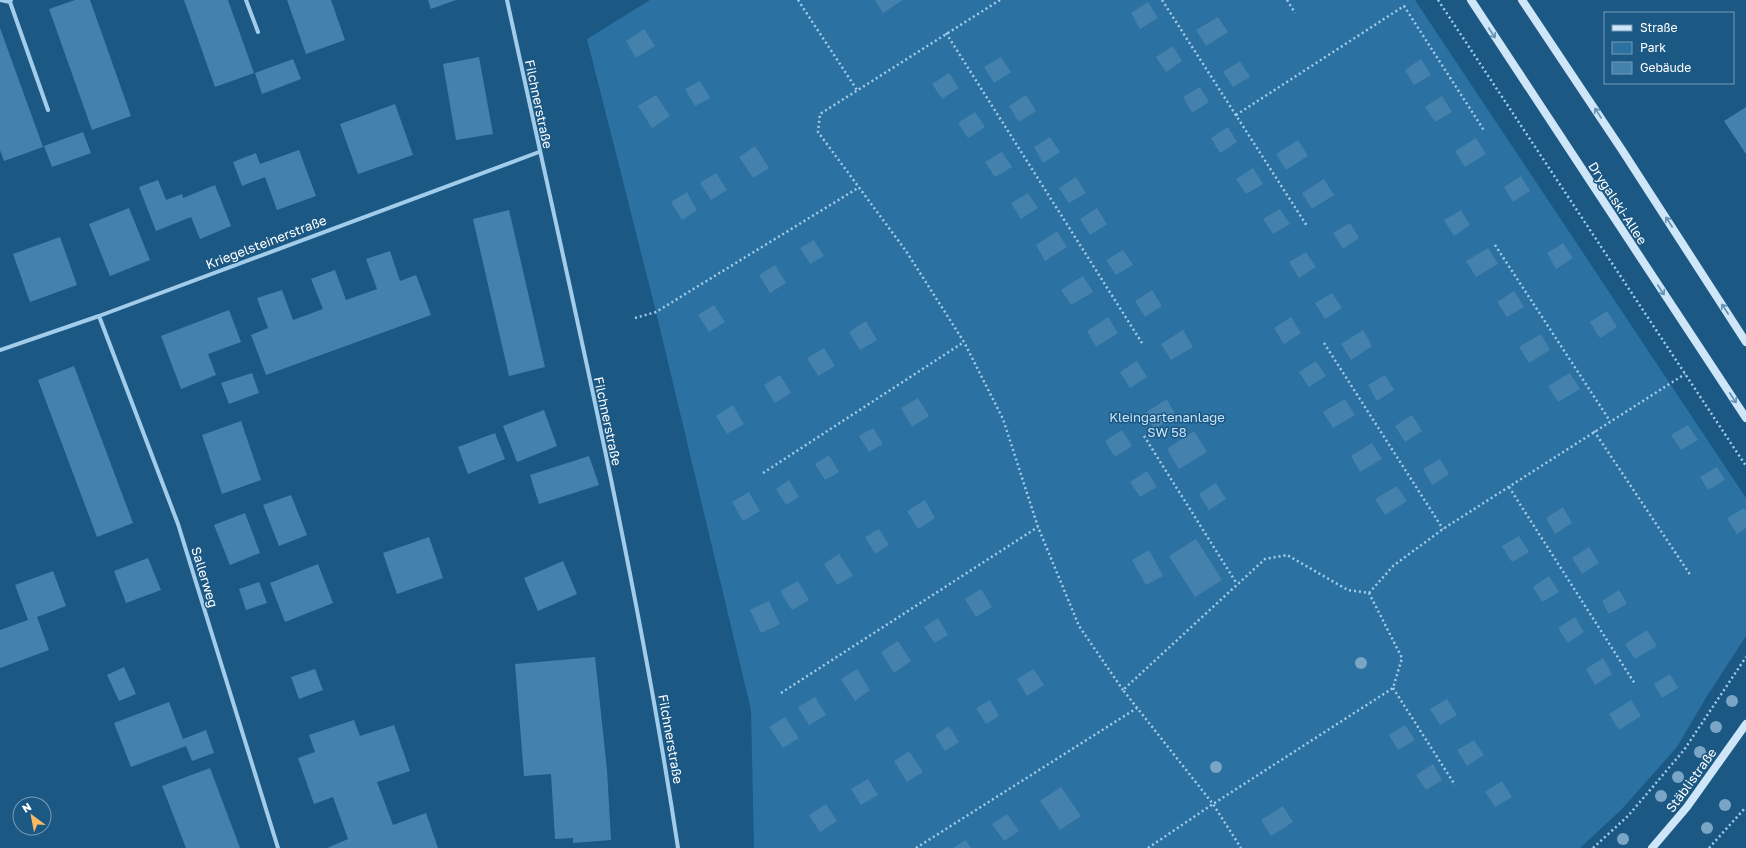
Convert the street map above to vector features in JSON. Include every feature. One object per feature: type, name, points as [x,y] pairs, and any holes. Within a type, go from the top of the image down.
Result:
[{"type":"main road","name":"Drygalski-Allee","points":[[1471,0],[1746,418]]},
{"type":"main road","points":[[1522,0],[1622,150],[1746,342]]},
{"type":"main road","name":"Stäblistraße","points":[[1652,848],[1688,807],[1746,724]]},
{"type":"street","points":[[0,0],[10,1],[48,110]]},
{"type":"street","points":[[246,0],[258,32]]},
{"type":"street","name":"Filchnerstraße","points":[[507,0],[567,272],[642,634],[665,757],[678,848]]},
{"type":"street","name":"Kriegelsteinerstraße","points":[[0,350],[99,316],[540,152]]},
{"type":"street","name":"Sallerweg","points":[[99,316],[178,524],[278,848]]},
{"type":"path","points":[[798,0],[857,90]]},
{"type":"path","points":[[1000,0],[820,114],[818,132],[906,251],[964,342],[1003,419],[1038,527],[1078,626],[1123,690],[1213,804],[1241,848]]},
{"type":"path","points":[[1162,0],[1307,226]]},
{"type":"path","points":[[1287,0],[1295,13]]},
{"type":"path","points":[[1438,0],[1746,466]]},
{"type":"path","points":[[1236,115],[1404,6],[1485,132]]},
{"type":"path","points":[[946,33],[1142,343]]},
{"type":"path","points":[[635,318],[656,312],[858,188]]},
{"type":"path","points":[[1495,245],[1610,421]]},
{"type":"path","points":[[762,473],[964,342]]},
{"type":"path","points":[[1324,343],[1443,529]]},
{"type":"path","points":[[1369,593],[1393,566],[1443,529],[1685,374]]},
{"type":"path","points":[[1594,431],[1691,576]]},
{"type":"path","points":[[1144,436],[1237,584]]},
{"type":"path","points":[[1509,487],[1635,684]]},
{"type":"path","points":[[781,693],[1038,527]]},
{"type":"path","points":[[1123,690],[1265,559],[1287,555],[1348,590],[1369,593]]},
{"type":"path","points":[[1148,848],[1213,804],[1393,688],[1402,658],[1369,593]]},
{"type":"path","points":[[1593,848],[1628,816],[1684,750],[1746,658]]},
{"type":"path","points":[[1393,688],[1455,785]]},
{"type":"path","points":[[916,848],[1138,708]]},
{"type":"path","points":[[1709,848],[1746,807]]},
{"type":"green space","name":"Kleingartenanlage SW 58","points":[[650,0],[1415,0],[1746,498],[1746,636],[1707,696],[1677,747],[1621,810],[1580,848],[754,848],[751,710],[656,312],[587,39]]},
{"type":"building","points":[[75,0],[90,0],[131,116],[92,130],[49,9]]},
{"type":"building","points":[[184,0],[228,0],[254,73],[215,87]]},
{"type":"building","points":[[287,0],[331,0],[345,40],[306,54]]},
{"type":"building","points":[[428,0],[456,0],[431,9]]},
{"type":"building","points":[[875,0],[903,0],[883,13]]},
{"type":"building","points":[[1148,2],[1158,18],[1140,29],[1131,13]]},
{"type":"building","points":[[1218,17],[1228,32],[1206,46],[1196,30]]},
{"type":"building","points":[[0,28],[43,147],[4,161],[0,150]]},
{"type":"building","points":[[644,29],[655,46],[636,58],[626,41]]},
{"type":"building","points":[[1173,46],[1182,61],[1166,72],[1156,57]]},
{"type":"building","points":[[479,57],[493,134],[456,140],[443,64]]},
{"type":"building","points":[[1001,57],[1011,72],[994,83],[984,67]]},
{"type":"building","points":[[293,59],[301,79],[262,94],[255,73]]},
{"type":"building","points":[[1421,59],[1431,75],[1414,85],[1405,70]]},
{"type":"building","points":[[1240,61],[1250,77],[1233,87],[1223,72]]},
{"type":"building","points":[[949,73],[959,88],[942,99],[932,84]]},
{"type":"building","points":[[700,81],[710,98],[695,106],[685,89]]},
{"type":"building","points":[[1200,87],[1209,102],[1192,113],[1183,97]]},
{"type":"building","points":[[656,95],[670,116],[652,128],[638,106]]},
{"type":"building","points":[[1026,95],[1036,111],[1019,122],[1009,106]]},
{"type":"building","points":[[1442,96],[1452,112],[1435,122],[1425,107]]},
{"type":"building","points":[[395,104],[413,155],[358,174],[340,124]]},
{"type":"building","points":[[1746,107],[1746,154],[1724,121]]},
{"type":"building","points":[[975,112],[985,127],[968,138],[958,123]]},
{"type":"building","points":[[1228,127],[1237,142],[1220,153],[1211,138]]},
{"type":"building","points":[[83,132],[91,153],[52,167],[44,146]]},
{"type":"building","points":[[1050,137],[1060,152],[1043,163],[1034,147]]},
{"type":"building","points":[[1476,138],[1486,154],[1465,167],[1455,151]]},
{"type":"building","points":[[1298,140],[1308,156],[1286,170],[1276,154]]},
{"type":"building","points":[[755,146],[769,168],[753,178],[739,157]]},
{"type":"building","points":[[299,150],[316,196],[277,210],[265,177],[242,186],[233,162],[256,153],[260,164]]},
{"type":"building","points":[[1002,152],[1012,167],[995,177],[985,162]]},
{"type":"building","points":[[1253,168],[1263,184],[1246,194],[1236,179]]},
{"type":"building","points":[[716,173],[727,190],[711,200],[700,183]]},
{"type":"building","points":[[1521,176],[1530,191],[1513,202],[1504,187]]},
{"type":"building","points":[[1076,177],[1086,193],[1069,203],[1059,188]]},
{"type":"building","points":[[1324,179],[1334,195],[1312,209],[1302,193]]},
{"type":"building","points":[[158,180],[166,200],[182,194],[183,198],[215,185],[231,226],[200,239],[191,217],[156,231],[139,187]]},
{"type":"building","points":[[687,192],[697,210],[682,220],[671,202]]},
{"type":"building","points":[[1028,193],[1038,208],[1021,219],[1011,203]]},
{"type":"building","points":[[129,208],[150,260],[110,276],[89,224]]},
{"type":"building","points":[[1097,208],[1107,224],[1090,235],[1080,219]]},
{"type":"building","points":[[1280,209],[1290,224],[1273,234],[1263,219]]},
{"type":"building","points":[[509,210],[545,367],[509,376],[473,219]]},
{"type":"building","points":[[1461,210],[1470,225],[1454,236],[1444,220]]},
{"type":"building","points":[[1350,223],[1359,238],[1343,249],[1333,233]]},
{"type":"building","points":[[1057,231],[1067,247],[1045,261],[1036,245]]},
{"type":"building","points":[[60,237],[77,285],[30,302],[13,254]]},
{"type":"building","points":[[814,240],[824,256],[810,264],[800,248]]},
{"type":"building","points":[[1563,243],[1573,258],[1556,269],[1547,253]]},
{"type":"building","points":[[1488,248],[1498,264],[1476,277],[1466,261]]},
{"type":"building","points":[[1123,250],[1133,265],[1116,275],[1106,260]]},
{"type":"building","points":[[390,251],[400,281],[416,275],[431,315],[266,375],[251,335],[268,328],[257,298],[282,290],[293,320],[323,309],[311,279],[335,270],[346,300],[377,289],[366,259]]},
{"type":"building","points":[[1306,252],[1316,267],[1299,278],[1289,262]]},
{"type":"building","points":[[775,265],[786,283],[770,293],[759,275]]},
{"type":"building","points":[[1083,276],[1093,292],[1071,305],[1061,290]]},
{"type":"building","points":[[1152,290],[1162,306],[1145,317],[1135,301]]},
{"type":"building","points":[[1514,291],[1524,307],[1507,317],[1497,302]]},
{"type":"building","points":[[1332,293],[1342,308],[1325,319],[1315,303]]},
{"type":"building","points":[[714,305],[725,322],[709,332],[698,315]]},
{"type":"building","points":[[229,310],[241,342],[208,354],[216,375],[181,389],[161,336]]},
{"type":"building","points":[[1607,311],[1617,327],[1600,338],[1590,322]]},
{"type":"building","points":[[1108,317],[1118,333],[1096,347],[1087,331]]},
{"type":"building","points":[[1291,317],[1301,333],[1284,344],[1274,328]]},
{"type":"building","points":[[866,321],[877,340],[860,350],[849,332]]},
{"type":"building","points":[[1183,330],[1193,347],[1171,360],[1161,344]]},
{"type":"building","points":[[1363,330],[1372,346],[1351,360],[1341,344]]},
{"type":"building","points":[[1541,334],[1550,350],[1529,363],[1519,347]]},
{"type":"building","points":[[824,348],[835,366],[818,376],[807,358]]},
{"type":"building","points":[[1137,361],[1147,377],[1130,388],[1120,372]]},
{"type":"building","points":[[1316,361],[1326,376],[1309,387],[1299,372]]},
{"type":"building","points":[[74,366],[133,523],[97,537],[38,380]]},
{"type":"building","points":[[252,373],[259,393],[229,404],[221,383]]},
{"type":"building","points":[[1570,373],[1580,389],[1558,402],[1548,386]]},
{"type":"building","points":[[780,375],[791,393],[775,403],[764,385]]},
{"type":"building","points":[[1385,375],[1394,390],[1377,401],[1368,385]]},
{"type":"building","points":[[918,398],[929,416],[912,427],[901,408]]},
{"type":"building","points":[[1167,399],[1176,416],[1154,429],[1145,413]]},
{"type":"building","points":[[1345,399],[1355,415],[1333,428],[1323,412]]},
{"type":"building","points":[[733,405],[744,424],[727,434],[716,416]]},
{"type":"building","points":[[544,410],[557,446],[517,462],[503,426]]},
{"type":"building","points":[[1412,415],[1422,431],[1405,442],[1395,426]]},
{"type":"building","points":[[241,421],[261,480],[222,494],[202,435]]},
{"type":"building","points":[[1688,425],[1698,440],[1681,450],[1671,435]]},
{"type":"building","points":[[873,428],[883,444],[869,452],[859,436]]},
{"type":"building","points":[[1122,430],[1132,446],[1115,457],[1105,441]]},
{"type":"building","points":[[1194,431],[1207,452],[1179,469],[1167,449]]},
{"type":"building","points":[[495,433],[505,459],[468,474],[458,447]]},
{"type":"building","points":[[1372,443],[1382,459],[1360,472],[1351,456]]},
{"type":"building","points":[[829,455],[839,472],[825,480],[815,464]]},
{"type":"building","points":[[589,456],[599,485],[539,504],[530,475]]},
{"type":"building","points":[[1440,459],[1449,474],[1432,485],[1423,469]]},
{"type":"building","points":[[1717,467],[1725,480],[1708,490],[1700,477]]},
{"type":"building","points":[[1147,471],[1157,487],[1140,497],[1130,482]]},
{"type":"building","points":[[789,480],[799,497],[786,505],[776,489]]},
{"type":"building","points":[[1216,483],[1226,499],[1209,510],[1199,494]]},
{"type":"building","points":[[1397,486],[1407,501],[1385,515],[1375,499]]},
{"type":"building","points":[[749,492],[760,511],[743,521],[732,502]]},
{"type":"building","points":[[291,495],[307,535],[279,546],[263,505]]},
{"type":"building","points":[[925,500],[935,518],[918,529],[907,511]]},
{"type":"building","points":[[1563,507],[1572,523],[1555,534],[1546,518]]},
{"type":"building","points":[[1744,508],[1746,511],[1746,528],[1737,534],[1727,518]]},
{"type":"building","points":[[245,513],[260,553],[230,565],[214,525]]},
{"type":"building","points":[[879,529],[889,545],[875,554],[865,537]]},
{"type":"building","points":[[1519,536],[1529,552],[1512,562],[1502,546]]},
{"type":"building","points":[[429,537],[443,578],[397,594],[383,553]]},
{"type":"building","points":[[1196,539],[1222,580],[1195,597],[1169,556]]},
{"type":"building","points":[[1589,547],[1599,563],[1582,574],[1572,558]]},
{"type":"building","points":[[1149,550],[1163,576],[1146,585],[1132,560]]},
{"type":"building","points":[[839,554],[853,576],[837,585],[824,564]]},
{"type":"building","points":[[148,558],[161,590],[126,603],[114,571]]},
{"type":"building","points":[[563,561],[577,594],[538,611],[524,578]]},
{"type":"building","points":[[318,564],[333,603],[285,622],[270,583]]},
{"type":"building","points":[[53,571],[66,606],[37,617],[49,650],[0,668],[0,630],[28,620],[15,585]]},
{"type":"building","points":[[1549,576],[1559,592],[1542,602],[1533,587]]},
{"type":"building","points":[[798,581],[809,600],[792,610],[780,591]]},
{"type":"building","points":[[259,582],[267,603],[246,610],[239,589]]},
{"type":"building","points":[[981,589],[992,607],[976,617],[965,599]]},
{"type":"building","points":[[1619,590],[1627,604],[1609,614],[1602,601]]},
{"type":"building","points":[[769,601],[780,624],[761,633],[750,610]]},
{"type":"building","points":[[1575,617],[1584,632],[1568,643],[1558,628]]},
{"type":"building","points":[[938,618],[948,635],[934,643],[924,627]]},
{"type":"building","points":[[1647,630],[1657,646],[1635,659],[1625,644]]},
{"type":"building","points":[[898,641],[911,661],[894,673],[881,652]]},
{"type":"building","points":[[595,657],[607,770],[611,840],[573,843],[573,838],[555,839],[551,774],[524,776],[515,664]]},
{"type":"building","points":[[1603,658],[1612,674],[1595,685],[1586,669]]},
{"type":"building","points":[[124,667],[136,694],[119,701],[107,675]]},
{"type":"building","points":[[315,669],[323,690],[299,699],[291,677]]},
{"type":"building","points":[[857,669],[870,690],[855,701],[841,679]]},
{"type":"building","points":[[1034,669],[1044,685],[1027,696],[1017,679]]},
{"type":"building","points":[[1670,674],[1678,688],[1662,698],[1654,684]]},
{"type":"building","points":[[815,697],[826,715],[809,725],[798,707]]},
{"type":"building","points":[[1447,699],[1457,715],[1440,725],[1430,709]]},
{"type":"building","points":[[990,700],[999,716],[986,724],[976,708]]},
{"type":"building","points":[[1631,700],[1641,716],[1619,730],[1609,714]]},
{"type":"building","points":[[169,702],[183,739],[206,730],[214,753],[192,761],[186,746],[131,767],[114,723]]},
{"type":"building","points":[[785,717],[799,738],[783,748],[769,727]]},
{"type":"building","points":[[354,720],[360,736],[394,725],[410,771],[377,782],[393,825],[426,813],[438,848],[327,848],[348,839],[333,797],[314,804],[298,758],[315,752],[309,735]]},
{"type":"building","points":[[1405,725],[1415,740],[1398,750],[1389,735]]},
{"type":"building","points":[[949,726],[959,742],[945,751],[935,735]]},
{"type":"building","points":[[1474,740],[1484,755],[1467,766],[1457,750]]},
{"type":"building","points":[[909,751],[923,772],[907,782],[894,761]]},
{"type":"building","points":[[1433,764],[1442,780],[1426,790],[1416,775]]},
{"type":"building","points":[[210,768],[240,848],[186,848],[162,786]]},
{"type":"building","points":[[868,779],[878,795],[861,805],[851,789]]},
{"type":"building","points":[[1502,781],[1512,797],[1495,807],[1485,792]]},
{"type":"building","points":[[1061,787],[1081,816],[1060,830],[1040,801]]},
{"type":"building","points":[[826,804],[837,821],[820,832],[809,815]]},
{"type":"building","points":[[1283,806],[1293,822],[1271,836],[1261,820]]},
{"type":"building","points":[[1007,814],[1019,831],[1004,841],[992,824]]},
{"type":"building","points":[[966,840],[971,848],[953,848]]}]
